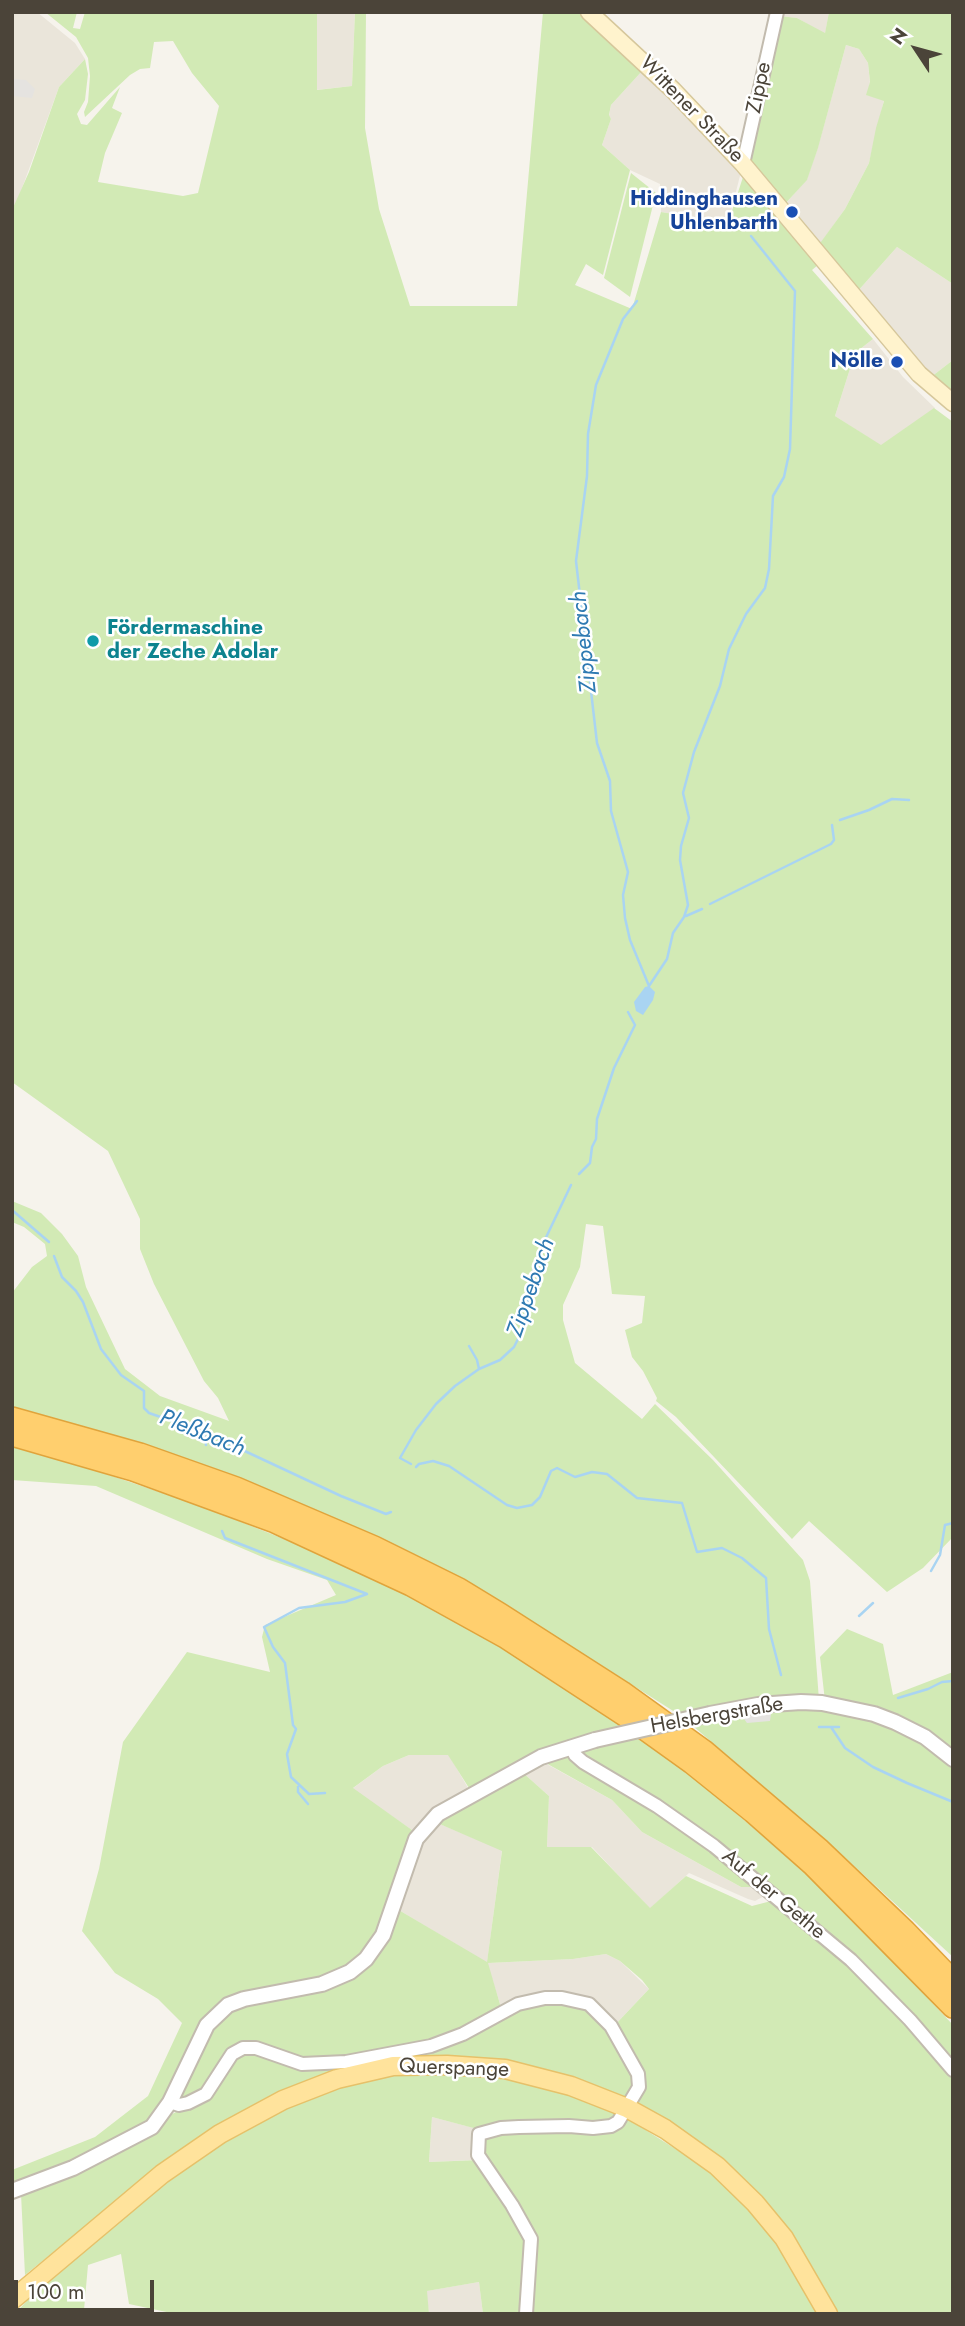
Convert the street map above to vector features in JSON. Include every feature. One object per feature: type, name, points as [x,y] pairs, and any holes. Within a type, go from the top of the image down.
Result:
[{"type":"highway","points":[[12,1418],[140,1454],[236,1488],[418,1568],[500,1614],[622,1692],[704,1751],[820,1850],[953,1981]]},
{"type":"highway","points":[[12,1435],[133,1470],[275,1522],[400,1579],[505,1637],[632,1720],[753,1812],[822,1873],[953,2007]]},
{"type":"main road","name":"Wittener Straße","points":[[589,12],[658,74],[743,164],[919,374],[953,403]]},
{"type":"main road","name":"Querspange","points":[[12,2300],[162,2174],[210,2140],[283,2100],[337,2079],[393,2066],[447,2065],[505,2069],[570,2086],[627,2108],[699,2152],[737,2183],[784,2238],[828,2314]]},
{"type":"street","name":"Zippe","points":[[743,164],[777,12]]},
{"type":"street","name":"Helsbergstraße","points":[[12,2191],[73,2168],[152,2127],[170,2102],[207,2025],[228,2005],[244,1999],[322,1984],[350,1972],[366,1959],[383,1935],[416,1839],[432,1819],[455,1803],[541,1758],[571,1746],[710,1714],[758,1705],[801,1702],[822,1703],[895,1721],[925,1737],[953,1759]]},
{"type":"street","name":"Auf der Gethe","points":[[571,1746],[575,1755],[583,1762],[657,1806],[714,1846],[851,1960],[910,2020],[953,2070]]},
{"type":"street","points":[[170,2102],[178,2105],[188,2103],[206,2094],[232,2054],[243,2048],[256,2048],[302,2064],[346,2062],[431,2046],[463,2034],[518,2004],[545,1998],[562,1998],[589,2004],[611,2026],[639,2080],[639,2087],[618,2122],[611,2126],[593,2128],[500,2128],[479,2134],[478,2155],[501,2187],[531,2239],[526,2314]]},
{"type":"shaded area","points":[[12,12],[37,12],[75,43],[85,59],[59,87],[14,210]]},
{"type":"shaded area","points":[[317,12],[355,12],[352,86],[316,90]]},
{"type":"shaded area","points":[[781,12],[829,12],[825,34],[797,18],[780,16]]},
{"type":"shaded area","points":[[846,45],[859,49],[868,63],[870,83],[867,95],[884,100],[869,163],[845,209],[821,243],[787,202],[807,179]]},
{"type":"shaded area","points":[[643,70],[743,164],[728,223],[661,212],[660,184],[630,170],[602,145],[611,119],[611,105]]},
{"type":"shaded area","points":[[14,79],[26,80],[35,89],[32,98],[12,96]]},
{"type":"shaded area","points":[[897,247],[953,284],[953,360],[931,377],[857,292]]},
{"type":"shaded area","points":[[873,339],[903,377],[935,408],[881,446],[835,416],[855,353]]},
{"type":"shaded area","points":[[772,1707],[770,1721],[747,1723],[739,1712]]},
{"type":"shaded area","points":[[409,1755],[449,1755],[468,1788],[433,1811],[412,1830],[352,1789],[383,1766]]},
{"type":"shaded area","points":[[543,1762],[612,1800],[642,1832],[741,1887],[760,1887],[768,1894],[755,1901],[689,1873],[650,1909],[592,1847],[547,1847],[549,1796],[521,1771]]},
{"type":"shaded area","points":[[435,1822],[502,1850],[487,1963],[397,1909],[419,1844]]},
{"type":"shaded area","points":[[606,1954],[620,1961],[649,1989],[614,2026],[502,2010],[487,1963],[573,1959]]},
{"type":"shaded area","points":[[432,2117],[478,2129],[474,2160],[429,2162]]},
{"type":"shaded area","points":[[479,2282],[483,2314],[429,2314],[426,2291]]},
{"type":"green space","points":[[45,12],[77,12],[73,28],[80,29],[85,12],[317,12],[317,90],[352,86],[355,12],[366,12],[365,128],[379,209],[410,306],[517,306],[543,12],[579,12],[643,70],[611,105],[611,119],[602,145],[630,170],[603,275],[586,264],[575,285],[632,309],[661,212],[728,223],[743,177],[818,265],[812,270],[873,339],[855,353],[835,416],[881,445],[934,408],[953,422],[953,1537],[923,1568],[887,1592],[809,1521],[792,1539],[676,1417],[656,1401],[657,1398],[643,1371],[632,1357],[625,1330],[642,1323],[645,1296],[612,1294],[603,1226],[586,1224],[580,1267],[563,1305],[563,1320],[575,1363],[642,1419],[655,1404],[713,1460],[803,1560],[810,1581],[819,1700],[800,1697],[728,1703],[678,1714],[536,1624],[445,1571],[369,1534],[220,1471],[103,1432],[12,1409],[12,1293],[32,1267],[47,1256],[45,1244],[24,1227],[12,1222],[12,1201],[41,1213],[62,1234],[78,1256],[86,1287],[125,1369],[160,1396],[229,1421],[218,1398],[204,1381],[154,1284],[140,1249],[140,1219],[108,1151],[12,1082],[12,210],[29,172],[59,87],[85,59],[88,74],[85,100],[77,114],[81,124],[87,125],[120,87],[112,108],[122,113],[105,153],[98,182],[183,196],[198,193],[219,106],[192,73],[173,41],[154,42],[150,68],[140,69],[130,75],[85,117],[90,76],[88,58],[76,37]]},
{"type":"green space","points":[[829,12],[953,12],[953,284],[897,247],[857,292],[818,246],[845,209],[869,163],[884,101],[866,95],[870,82],[868,63],[859,49],[846,45],[807,180],[784,205],[751,164],[749,156],[780,16],[797,18],[825,33]]},
{"type":"green space","points":[[631,173],[656,193],[630,297],[604,278]]},
{"type":"green space","points":[[953,360],[953,394],[931,377]]},
{"type":"green space","points":[[12,1446],[38,1451],[201,1506],[387,1584],[519,1658],[626,1727],[571,1741],[514,1763],[469,1788],[448,1755],[409,1755],[383,1766],[353,1788],[412,1830],[378,1932],[362,1956],[348,1968],[320,1979],[221,2004],[161,2108],[147,2126],[72,2164],[12,2186],[12,2170],[95,2137],[148,2096],[182,2023],[158,1999],[115,1973],[82,1931],[99,1869],[123,1742],[187,1652],[270,1672],[262,1637],[265,1625],[336,1595],[327,1580],[267,1559],[96,1486],[12,1480]]},
{"type":"green space","points":[[847,1629],[883,1644],[893,1695],[953,1672],[953,1755],[926,1734],[825,1701],[820,1657]]},
{"type":"green space","points":[[801,1705],[854,1713],[893,1727],[924,1743],[953,1765],[953,1957],[828,1842],[693,1726],[725,1714]]},
{"type":"green space","points":[[638,1737],[688,1773],[750,1825],[805,1873],[877,1944],[953,2025],[953,2065],[766,1887],[741,1887],[642,1832],[612,1800],[544,1762]]},
{"type":"green space","points":[[521,1771],[549,1796],[547,1847],[591,1847],[650,1908],[686,1876],[752,1906],[775,1900],[850,1962],[945,2065],[953,2077],[953,2314],[837,2314],[814,2270],[778,2219],[746,2182],[699,2141],[634,2100],[642,2089],[614,2026],[649,1989],[620,1961],[606,1954],[573,1959],[488,1963],[502,2011],[430,2043],[321,2062],[243,2046],[206,2090],[172,2105],[211,2026],[239,2007],[325,1991],[353,1977],[397,1909],[487,1962],[502,1851],[435,1822]]},
{"type":"green space","points":[[545,2000],[589,2006],[623,2050],[637,2087],[630,2100],[567,2076],[505,2062],[336,2073],[158,2168],[25,2275],[21,2194],[210,2094],[233,2058],[243,2051],[255,2051],[302,2067],[433,2048],[519,2007]]},
{"type":"green space","points":[[445,2070],[538,2081],[619,2113],[615,2120],[481,2130],[432,2117],[429,2162],[479,2160],[481,2134],[501,2131],[594,2131],[625,2117],[704,2167],[749,2209],[769,2231],[796,2272],[818,2314],[483,2314],[479,2282],[427,2291],[429,2314],[176,2314],[129,2304],[121,2254],[88,2265],[84,2310],[71,2314],[15,2314],[31,2296],[162,2179],[193,2156],[319,2090],[395,2073]]},
{"type":"water","points":[[649,986],[655,992],[643,1015],[636,1011],[634,1002],[645,987]]},
{"type":"waterway","points":[[649,986],[667,959],[673,933],[684,917],[688,905],[680,860],[689,818],[683,793],[694,752],[720,686],[729,649],[746,614],[765,588],[769,569],[773,496],[784,477],[790,449],[795,291],[751,236]]},
{"type":"waterway","name":"Zippebach","points":[[637,301],[623,319],[596,385],[588,434],[587,476],[576,561],[597,743],[610,781],[611,811],[628,872],[623,895],[625,918],[630,940],[649,986]]},
{"type":"waterway","points":[[840,820],[892,799],[909,800]]},
{"type":"waterway","points":[[710,904],[831,844],[834,840],[832,825]]},
{"type":"waterway","points":[[686,916],[702,909]]},
{"type":"waterway","name":"Zippebach","points":[[579,1174],[590,1163],[596,1139],[597,1119],[614,1068],[635,1025],[628,1012]]},
{"type":"waterway","name":"Zippebach","points":[[411,1464],[400,1458],[416,1430],[436,1404],[455,1386],[479,1369],[500,1360],[514,1347],[525,1319],[532,1274],[540,1250],[571,1185]]},
{"type":"waterway","name":"Pleßbach","points":[[12,1210],[49,1242]]},
{"type":"waterway","name":"Pleßbach","points":[[54,1256],[62,1277],[83,1302],[101,1349],[121,1375],[144,1391],[144,1408],[149,1413],[204,1432],[341,1496],[386,1514],[391,1512]]},
{"type":"waterway","points":[[469,1346],[479,1369]]},
{"type":"waterway","points":[[204,1432],[206,1445]]},
{"type":"waterway","name":"Pleßbach","points":[[416,1467],[433,1461],[449,1466],[507,1505],[517,1508],[532,1505],[540,1497],[551,1471],[557,1468],[575,1477],[592,1472],[607,1474],[637,1498],[682,1503],[697,1552],[722,1548],[742,1558],[766,1578],[769,1629],[781,1675]]},
{"type":"waterway","points":[[931,1571],[940,1555],[945,1525],[953,1523]]},
{"type":"waterway","points":[[222,1531],[225,1538],[367,1594],[345,1602],[299,1608],[264,1627],[273,1647],[285,1663],[293,1725],[296,1729],[287,1754],[291,1777],[309,1794],[325,1793]]},
{"type":"waterway","points":[[859,1616],[873,1603]]},
{"type":"waterway","points":[[898,1698],[942,1682],[953,1681]]},
{"type":"waterway","name":"Pleßbach","points":[[819,1727],[839,1727]]},
{"type":"waterway","name":"Pleßbach","points":[[831,1727],[845,1748],[873,1767],[953,1802]]},
{"type":"waterway","points":[[298,1787],[298,1792],[308,1804]]},
{"type":"place","name":"Hiddinghausen Uhlenbarth","points":[[792,212]]},
{"type":"place","name":"Nölle","points":[[897,362]]},
{"type":"place","name":"Fördermaschine der Zeche Adolar","points":[[93,641]]}]
